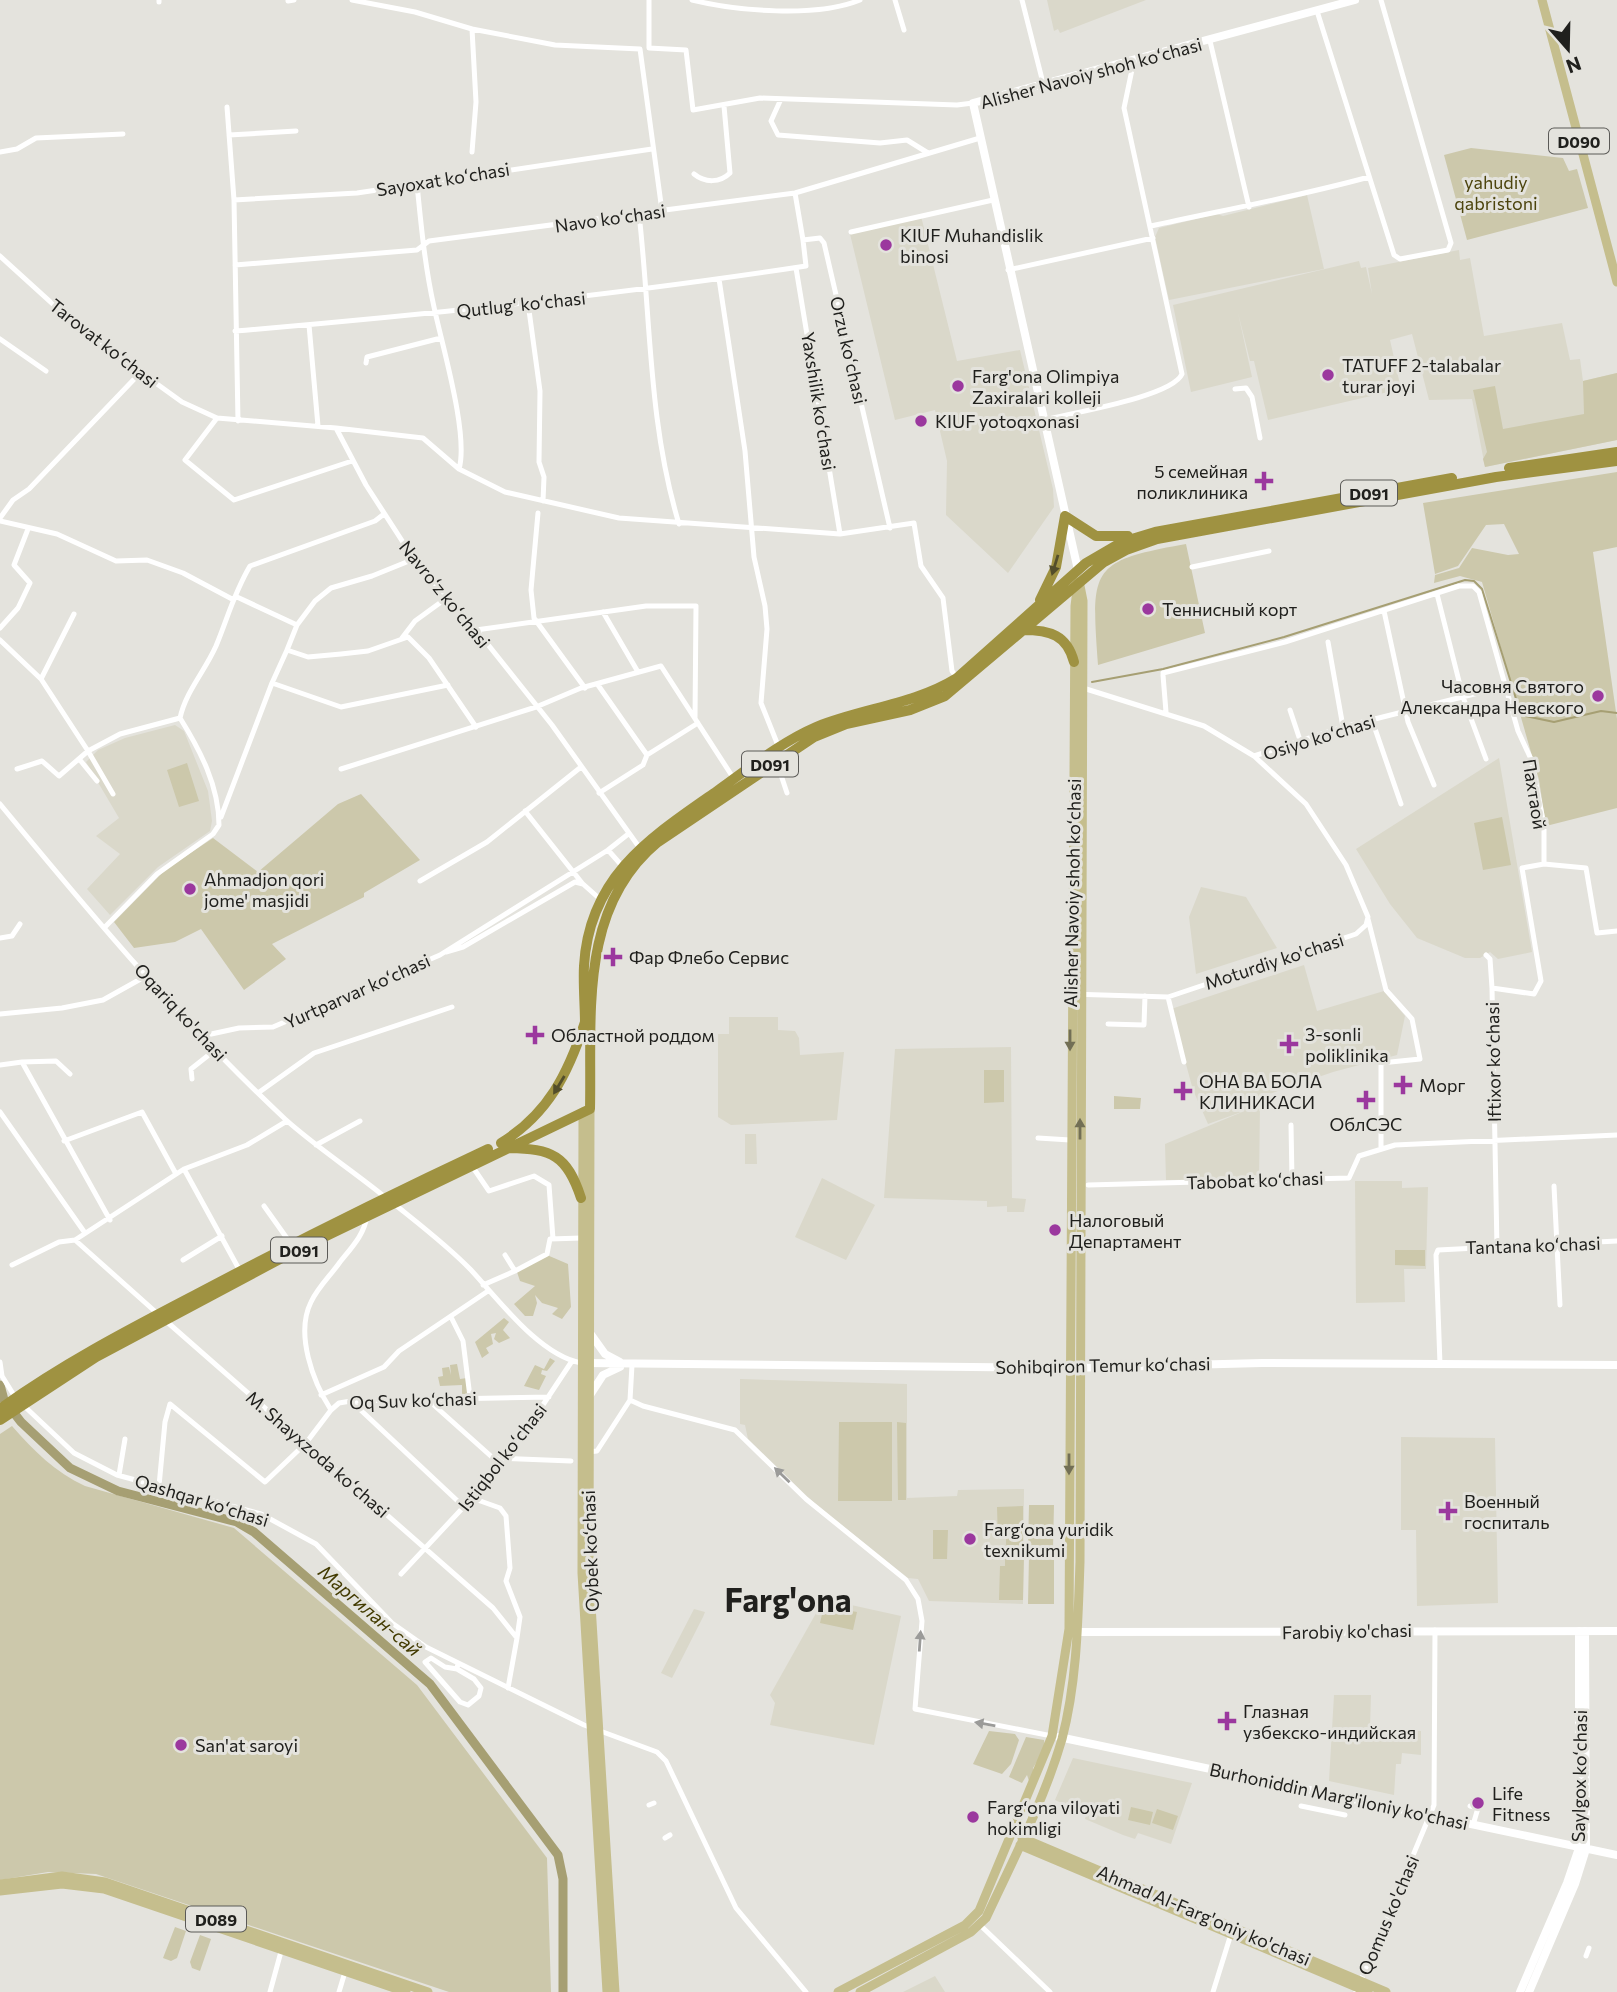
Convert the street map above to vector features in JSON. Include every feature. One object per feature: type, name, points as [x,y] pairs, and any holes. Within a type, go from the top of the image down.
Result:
[{"type":"highway","name":"D091","points":[[587,1107],[584,965],[588,936],[601,900],[639,848],[779,748],[814,728],[908,702],[934,692],[957,678],[1035,609],[1122,542],[1155,532],[1495,470],[1617,452]]},
{"type":"highway","name":"D091","points":[[587,1107],[593,965],[602,921],[621,873],[658,842],[776,760],[814,737],[846,724],[910,710],[945,696],[1023,630],[1078,575],[1126,550],[1157,539],[1496,477],[1617,461]]},
{"type":"highway","points":[[1035,609],[1056,567],[1065,516],[1096,536],[1117,537],[1155,532]]},
{"type":"highway","points":[[1023,630],[1041,630],[1057,635],[1070,647],[1074,662]]},
{"type":"highway","name":"D091","points":[[0,1420],[64,1366],[367,1215],[389,1200],[471,1165],[503,1145],[546,1106],[565,1075],[585,1022]]},
{"type":"highway","points":[[503,1145],[587,1107]]},
{"type":"highway","points":[[503,1145],[539,1150],[561,1159],[574,1176],[582,1198]]},
{"type":"highway","name":"D091","points":[[162,1317],[240,1271],[291,1245],[503,1145]]},
{"type":"highway","name":"D091","points":[[0,1409],[17,1403]]},
{"type":"main road","name":"Alisher Navoiy shoh koʻchasi","points":[[977,1922],[1057,1737],[1069,1629],[1074,1368],[1076,994],[1074,662],[1078,575],[972,103],[1355,0]]},
{"type":"main road","name":"D090","points":[[1542,0],[1617,282]]},
{"type":"main road","points":[[1076,994],[1083,688],[1083,601],[1078,575]]},
{"type":"main road","name":"Alisher Navoiy shoh koʻchasi","points":[[977,1922],[1021,1842],[1057,1737],[1078,1632],[1070,1140],[1076,994]]},
{"type":"main road","name":"Oybek ko‘chasi","points":[[587,1107],[581,1238],[582,1573],[615,1992]]},
{"type":"main road","name":"Oybek ko‘chasi","points":[[587,1107],[589,1332],[580,1362],[588,1398],[589,1573],[607,1992]]},
{"type":"main road","points":[[589,1332],[605,1354],[629,1365]]},
{"type":"main road","name":"Sohibqiron Temur koʻchasi","points":[[580,1362],[629,1365],[1074,1368],[1262,1363],[1617,1365]]},
{"type":"main road","points":[[588,1398],[603,1375],[629,1365]]},
{"type":"main road","name":"Saylgox koʻchasi","points":[[1530,1992],[1575,1884],[1583,1848],[1582,1631]]},
{"type":"main road","name":"Farobiy ko'chasi","points":[[1078,1632],[1617,1631]]},
{"type":"main road","name":"Burhoniddin Marg'iloniy ko'chasi","points":[[1057,1737],[1617,1855]]},
{"type":"main road","name":"Ahmad Al-Farg'oniy ko'chasi","points":[[1021,1842],[1358,1987],[1386,1992]]},
{"type":"main road","name":"Ahmad Al-Farg'oniy ko'chasi","points":[[1021,1842],[1368,1992]]},
{"type":"main road","name":"Saylgox koʻchasi","points":[[1520,1992],[1583,1848]]},
{"type":"main road","name":"D089","points":[[0,1884],[42,1877],[95,1880],[282,1947],[386,1989],[406,1992]]},
{"type":"main road","name":"D089","points":[[0,1891],[62,1884],[104,1889],[428,1992]]},
{"type":"main road","points":[[838,1992],[977,1922]]},
{"type":"main road","points":[[860,1992],[977,1922]]},
{"type":"street","points":[[288,1],[293,0]]},
{"type":"street","points":[[352,0],[415,12],[472,29],[555,45],[640,49],[662,211]]},
{"type":"street","points":[[649,0],[649,48],[686,50],[693,110],[761,98],[957,105],[972,103]]},
{"type":"street","points":[[692,0],[794,12],[838,8],[860,0]]},
{"type":"street","points":[[895,0],[904,30]]},
{"type":"street","points":[[1022,0],[1043,83]]},
{"type":"street","points":[[1317,11],[1396,258],[1448,250],[1451,243],[1381,0]]},
{"type":"street","points":[[472,29],[476,102],[472,152]]},
{"type":"street","points":[[1210,41],[1249,207]]},
{"type":"street","points":[[1043,420],[1158,390],[1179,380],[1182,374],[1124,108],[1133,60]]},
{"type":"street","points":[[781,99],[771,121],[778,135],[880,143],[907,140],[928,153]]},
{"type":"street","points":[[694,174],[711,181],[730,173],[724,106]]},
{"type":"street","points":[[227,107],[234,200],[234,331],[238,421]]},
{"type":"street","points":[[229,135],[296,131]]},
{"type":"street","points":[[0,152],[18,149],[36,138],[123,134]]},
{"type":"street","name":"Navo koʻchasi","points":[[235,265],[417,250],[429,242],[795,193],[980,138]]},
{"type":"street","name":"Sayoxat koʻchasi","points":[[234,200],[357,192],[652,149]]},
{"type":"street","points":[[1151,226],[1224,209],[1249,207],[1369,177]]},
{"type":"street","points":[[417,184],[423,246],[461,431],[464,454],[459,469]]},
{"type":"street","points":[[795,193],[803,240]]},
{"type":"street","points":[[851,232],[993,200]]},
{"type":"street","points":[[639,214],[653,399],[665,470],[679,523]]},
{"type":"street","points":[[1009,270],[1153,238]]},
{"type":"street","name":"Qutlugʻ koʻchasi","points":[[234,331],[436,314],[646,290],[796,268],[806,266],[803,240]]},
{"type":"street","name":"Orzu koʻchasi","points":[[803,240],[824,240],[890,528]]},
{"type":"street","name":"Tarovat koʻchasi","points":[[0,256],[78,327],[182,402],[217,418]]},
{"type":"street","name":"Yaxshilik koʻchasi","points":[[796,268],[840,534]]},
{"type":"street","points":[[719,279],[753,527],[754,557],[767,629],[761,703],[779,748]]},
{"type":"street","points":[[528,303],[540,391],[539,462],[544,477],[543,500]]},
{"type":"street","points":[[309,325],[318,426]]},
{"type":"street","points":[[366,363],[367,357],[441,338]]},
{"type":"street","points":[[0,339],[46,370]]},
{"type":"street","points":[[140,373],[29,489],[13,500],[0,519],[57,534],[116,561],[147,560],[183,573],[232,598],[244,600],[297,625]]},
{"type":"street","points":[[1235,390],[1246,388],[1251,397],[1260,438]]},
{"type":"street","points":[[352,461],[234,500],[185,460],[217,418],[318,426],[423,438],[459,469],[505,492],[619,518],[840,534],[914,523],[921,566],[943,598],[952,671],[957,678]]},
{"type":"street","name":"Navroʻz koʻchasi","points":[[336,428],[352,461],[414,559],[476,630],[536,707],[639,848]]},
{"type":"street","points":[[538,513],[531,590],[536,622],[585,688]]},
{"type":"street","points":[[219,821],[213,786],[196,743],[180,718],[183,701],[215,648],[232,598],[254,563],[375,521],[384,514]]},
{"type":"street","points":[[0,628],[18,608],[30,583],[14,565],[28,528]]},
{"type":"street","points":[[1192,567],[1269,551]]},
{"type":"street","points":[[106,927],[157,874],[213,834],[297,625],[315,601],[331,587],[373,576],[414,559]]},
{"type":"street","name":"Пахтаой","points":[[1437,594],[1463,586],[1477,589],[1518,731],[1531,759],[1544,825],[1544,864]]},
{"type":"street","points":[[1166,712],[1163,674],[1285,642],[1437,594],[1463,697],[1486,759]]},
{"type":"street","points":[[402,638],[402,634],[415,621],[448,597]]},
{"type":"street","points":[[476,630],[646,606],[696,606],[697,720]]},
{"type":"street","points":[[1384,611],[1408,711],[1408,722],[1433,785]]},
{"type":"street","points":[[603,612],[638,671]]},
{"type":"street","points":[[41,679],[74,614]]},
{"type":"street","points":[[288,650],[308,657],[355,652],[392,644],[408,637],[429,658],[476,727]]},
{"type":"street","points":[[0,640],[41,679],[113,794]]},
{"type":"street","points":[[1328,642],[1343,727]]},
{"type":"street","points":[[341,769],[476,727],[585,688],[661,666],[734,779]]},
{"type":"street","points":[[272,683],[341,707],[448,685]]},
{"type":"street","points":[[598,685],[647,755]]},
{"type":"street","name":"Osiyo koʻchasi","points":[[1254,756],[1343,727],[1506,686]]},
{"type":"street","points":[[1083,688],[1204,726],[1254,756],[1306,804],[1346,865],[1368,917],[1387,990],[1412,1019],[1420,1059],[1381,1063],[1381,1147],[1617,1135]]},
{"type":"street","points":[[1290,710],[1300,740]]},
{"type":"street","points":[[17,769],[42,761],[59,776],[88,751],[120,734],[180,718]]},
{"type":"street","points":[[599,793],[643,765],[647,755],[697,720]]},
{"type":"street","points":[[1372,720],[1401,804]]},
{"type":"street","points":[[80,760],[97,781]]},
{"type":"street","points":[[776,760],[787,793]]},
{"type":"street","points":[[420,881],[487,842],[581,766]]},
{"type":"street","name":"Oqariq ko'chasi","points":[[0,804],[146,976],[215,1050],[287,1121],[389,1200],[469,1269],[520,1326],[580,1362]]},
{"type":"street","points":[[525,811],[583,884],[601,900]]},
{"type":"street","name":"Yurtparvar koʻchasi","points":[[202,1036],[239,1028],[273,1027],[440,954],[608,850],[627,835]]},
{"type":"street","points":[[608,850],[621,873]]},
{"type":"street","points":[[1544,864],[1586,868],[1597,933],[1617,931]]},
{"type":"street","name":"Iftixor koʻchasi","points":[[1497,1248],[1492,988],[1534,994],[1540,988],[1541,974],[1522,870],[1525,867],[1544,864]]},
{"type":"street","points":[[440,954],[463,947],[575,882],[583,884]]},
{"type":"street","name":"Moturdiy ko'chasi","points":[[1076,994],[1168,997],[1356,934],[1366,925],[1368,917]]},
{"type":"street","points":[[0,938],[12,936],[20,923]]},
{"type":"street","points":[[1486,955],[1490,959],[1492,988]]},
{"type":"street","points":[[0,1014],[62,1008],[103,1000],[146,976]]},
{"type":"street","points":[[1108,1024],[1144,1025],[1145,996]]},
{"type":"street","points":[[1168,997],[1184,1062]]},
{"type":"street","points":[[258,1093],[314,1053],[452,1007]]},
{"type":"street","points":[[192,1079],[191,1069],[215,1050]]},
{"type":"street","points":[[0,1065],[56,1061],[70,1074]]},
{"type":"street","points":[[22,1062],[110,1220]]},
{"type":"street","points":[[0,1112],[85,1233]]},
{"type":"street","points":[[64,1140],[142,1112],[176,1174]]},
{"type":"street","points":[[12,1265],[59,1242],[75,1240],[110,1220],[184,1169],[247,1146],[287,1121]]},
{"type":"street","points":[[316,1145],[360,1121]]},
{"type":"street","points":[[1291,1125],[1292,1179]]},
{"type":"street","points":[[1038,1138],[1070,1140]]},
{"type":"street","name":"Tabobat koʻchasi","points":[[1088,1185],[1349,1178],[1359,1156],[1381,1147]]},
{"type":"street","points":[[471,1165],[486,1191],[534,1176],[549,1185],[553,1239]]},
{"type":"street","points":[[184,1169],[240,1271]]},
{"type":"street","points":[[1554,1186],[1560,1304]]},
{"type":"street","points":[[264,1206],[291,1245]]},
{"type":"street","name":"Oq Suv koʻchasi","points":[[367,1215],[365,1231],[315,1295],[308,1311],[308,1358],[321,1395],[331,1410],[339,1403],[351,1401],[549,1397]]},
{"type":"street","points":[[183,1260],[222,1236]]},
{"type":"street","points":[[483,1285],[547,1254],[547,1242],[553,1239],[581,1238]]},
{"type":"street","name":"M. Shayxzoda koʻchasi","points":[[75,1240],[493,1608],[517,1638]]},
{"type":"street","name":"Tantana koʻchasi","points":[[1440,1364],[1436,1255],[1446,1248],[1617,1241]]},
{"type":"street","points":[[505,1255],[515,1271]]},
{"type":"street","points":[[321,1395],[384,1367],[399,1351],[488,1292]]},
{"type":"street","points":[[451,1317],[463,1341],[470,1397]]},
{"type":"street","points":[[0,1362],[2,1376],[17,1403]]},
{"type":"street","name":"Istiqbol koʻchasi","points":[[401,1574],[472,1498],[498,1460],[580,1362]]},
{"type":"street","points":[[587,1452],[597,1451],[630,1400],[629,1365]]},
{"type":"street","points":[[427,1399],[498,1460],[571,1461]]},
{"type":"street","points":[[630,1400],[643,1406],[735,1430],[806,1499],[906,1580],[918,1599],[922,1621],[915,1709],[1057,1737]]},
{"type":"street","points":[[351,1401],[464,1507]]},
{"type":"street","name":"Qashqar koʻchasi","points":[[17,1403],[74,1452],[119,1475],[261,1514],[316,1544],[392,1623],[457,1666],[596,1729],[657,1752],[666,1761],[736,1908],[806,1992]]},
{"type":"street","points":[[159,1486],[165,1422],[170,1404],[261,1481],[271,1479],[306,1443],[331,1410]]},
{"type":"street","points":[[119,1475],[125,1439]]},
{"type":"street","points":[[472,1498],[500,1508],[506,1516],[510,1568],[506,1579],[520,1617],[508,1688]]},
{"type":"street","name":"Qomus ko'chasi","points":[[1358,1987],[1434,1805],[1435,1630]]},
{"type":"street","points":[[431,1658],[445,1667],[457,1666],[481,1688],[479,1696],[468,1705],[460,1702],[425,1662],[431,1658]]},
{"type":"street","points":[[1301,1806],[1345,1815]]},
{"type":"street","points":[[1470,1806],[1480,1808],[1473,1825]]},
{"type":"street","points":[[977,1922],[1048,1991]]},
{"type":"street","points":[[1213,1992],[1231,1934]]},
{"type":"street","points":[[270,1992],[282,1947]]},
{"type":"street","points":[[1586,1956],[1589,1948]]},
{"type":"street","points":[[339,1992],[346,1971]]},
{"type":"shaded area","points":[[1047,0],[1146,0],[1060,33],[1058,29],[1054,31]]},
{"type":"shaded area","points":[[1307,195],[1324,269],[1169,300],[1155,237],[1159,228],[1217,214],[1223,216]]},
{"type":"shaded area","name":"Farg'ona Olimpiya Zaxiralari kolleji","points":[[921,216],[957,361],[1020,350],[1053,489],[1054,507],[1008,573],[946,515],[947,461],[935,410],[895,420],[850,234]]},
{"type":"shaded area","points":[[1459,250],[1460,260],[1470,258],[1484,336],[1562,323],[1570,360],[1580,359],[1583,381],[1617,373],[1617,440],[1485,467],[1472,399],[1429,400],[1412,334],[1390,340],[1401,389],[1268,420],[1254,361],[1250,361],[1238,313],[1252,377],[1191,392],[1173,305],[1359,261],[1361,268],[1366,267],[1372,294],[1368,268]]},
{"type":"shaded area","points":[[175,725],[184,731],[208,791],[212,821],[210,831],[158,867],[110,915],[87,889],[120,854],[96,836],[119,818],[86,762],[98,750],[125,738]]},
{"type":"shaded area","points":[[1499,758],[1532,952],[1498,959],[1490,952],[1480,958],[1465,958],[1417,938],[1390,904],[1356,849]]},
{"type":"shaded area","points":[[1201,887],[1246,897],[1277,948],[1196,974],[1189,917]]},
{"type":"shaded area","name":"3-sonli poliklinika","points":[[1304,965],[1317,1011],[1384,991],[1405,1016],[1397,1055],[1333,1072],[1266,1095],[1260,1104],[1259,1179],[1166,1180],[1165,1144],[1247,1110],[1208,1124],[1193,1090],[1171,1009]]},
{"type":"shaded area","points":[[729,1017],[778,1017],[778,1030],[795,1031],[799,1038],[800,1055],[844,1052],[837,1120],[731,1125],[718,1117],[718,1034],[729,1034]]},
{"type":"shaded area","points":[[1011,1047],[1012,1198],[1026,1199],[1024,1212],[1007,1212],[1007,1206],[987,1207],[987,1201],[884,1198],[895,1049]]},
{"type":"shaded area","points":[[745,1134],[756,1134],[757,1164],[745,1164]]},
{"type":"shaded area","points":[[822,1178],[875,1205],[846,1260],[795,1237]]},
{"type":"shaded area","points":[[1355,1181],[1402,1181],[1402,1188],[1428,1187],[1426,1269],[1404,1269],[1405,1302],[1356,1303]]},
{"type":"shaded area","points":[[740,1379],[907,1384],[907,1498],[957,1496],[958,1490],[1024,1489],[1023,1604],[929,1601],[918,1579],[908,1578],[814,1503],[748,1439],[745,1425],[740,1424]]},
{"type":"shaded area","name":"Военный госпиталь","points":[[1401,1437],[1495,1438],[1498,1603],[1417,1606],[1416,1530],[1401,1530]]},
{"type":"shaded area","points":[[824,1599],[901,1616],[874,1745],[770,1725],[775,1703],[770,1695]]},
{"type":"shaded area","points":[[694,1609],[705,1612],[672,1678],[661,1673]]},
{"type":"shaded area","points":[[1334,1695],[1371,1695],[1370,1728],[1421,1731],[1421,1755],[1402,1753],[1401,1764],[1396,1764],[1394,1795],[1329,1781]]},
{"type":"shaded area","points":[[1073,1758],[1192,1783],[1171,1844],[1138,1833],[1135,1839],[1123,1835],[1085,1819],[1086,1815],[1055,1800]]},
{"type":"shaded area","points":[[935,1976],[945,1992],[903,1992]]},
{"type":"green space","name":"yahudiy qabristoni","points":[[1471,148],[1563,158],[1569,171],[1577,169],[1588,208],[1467,240],[1444,155]]},
{"type":"green space","points":[[1617,373],[1617,440],[1485,467],[1483,459],[1487,452],[1473,390],[1495,386],[1503,429],[1584,414],[1583,381]]},
{"type":"green space","points":[[1617,472],[1617,547],[1593,552],[1617,719],[1617,808],[1546,826],[1539,780],[1482,582],[1460,576],[1434,583],[1435,575],[1459,568],[1472,548],[1508,555],[1519,554],[1504,524],[1486,525],[1458,566],[1435,574],[1423,503]]},
{"type":"green space","name":"Теннисный корт","points":[[1186,544],[1205,633],[1098,665],[1095,608],[1097,589],[1103,574],[1114,564],[1131,556]]},
{"type":"green space","points":[[187,763],[199,801],[179,807],[167,770]]},
{"type":"green space","points":[[361,794],[420,860],[364,893],[364,897],[272,944],[286,959],[244,990],[201,929],[175,942],[134,948],[114,922],[165,870],[213,838],[258,872],[338,804]]},
{"type":"green space","points":[[1502,817],[1511,865],[1483,870],[1474,823]]},
{"type":"green space","points":[[984,1070],[1004,1070],[1004,1102],[984,1103]]},
{"type":"green space","points":[[1114,1096],[1141,1098],[1140,1109],[1114,1109]]},
{"type":"green space","points":[[1395,1250],[1425,1250],[1425,1266],[1395,1265]]},
{"type":"green space","points":[[547,1255],[568,1264],[571,1307],[562,1319],[552,1314],[558,1308],[542,1303],[535,1295],[537,1303],[533,1316],[525,1316],[514,1304],[535,1286],[520,1281],[517,1272]]},
{"type":"green space","points":[[504,1318],[509,1322],[503,1330],[510,1338],[499,1343],[494,1339],[496,1333],[491,1334],[493,1344],[486,1348],[489,1353],[482,1358],[475,1342]]},
{"type":"green space","points":[[550,1358],[555,1361],[547,1371],[542,1370],[541,1374],[546,1376],[539,1390],[524,1386],[535,1365],[544,1369]]},
{"type":"green space","points":[[457,1364],[460,1379],[467,1378],[469,1394],[462,1394],[462,1385],[440,1386],[438,1377],[443,1376],[442,1368],[449,1367],[451,1375],[450,1365]]},
{"type":"green space","points":[[839,1422],[892,1422],[892,1501],[838,1501]]},
{"type":"green space","points":[[897,1422],[906,1423],[906,1500],[898,1500]]},
{"type":"green space","points":[[12,1426],[46,1460],[85,1486],[234,1528],[417,1685],[547,1858],[551,1992],[449,1992],[96,1874],[48,1872],[0,1880],[0,1434]]},
{"type":"green space","points":[[1029,1505],[1054,1505],[1053,1548],[1028,1547]]},
{"type":"green space","points":[[1023,1506],[1023,1547],[1006,1547],[1006,1539],[998,1539],[997,1507]]},
{"type":"green space","points":[[933,1530],[948,1530],[947,1559],[933,1559]]},
{"type":"green space","points":[[1005,1556],[1024,1556],[1023,1600],[999,1600],[1000,1566],[1005,1566]]},
{"type":"green space","points":[[1029,1556],[1054,1556],[1054,1604],[1028,1604]]},
{"type":"green space","points":[[824,1606],[857,1612],[853,1630],[820,1623]]},
{"type":"green space","points":[[989,1731],[1015,1734],[1019,1740],[1011,1764],[1002,1774],[973,1764]]},
{"type":"green space","points":[[1026,1737],[1044,1740],[1045,1748],[1033,1768],[1036,1777],[1029,1781],[1027,1775],[1022,1783],[1009,1777]]},
{"type":"green space","points":[[1131,1807],[1153,1812],[1150,1825],[1128,1820]]},
{"type":"green space","points":[[1157,1809],[1178,1816],[1173,1830],[1152,1823]]},
{"type":"green space","points":[[175,1927],[186,1931],[177,1958],[171,1961],[163,1958]]},
{"type":"green space","points":[[200,1935],[211,1939],[200,1971],[192,1968],[190,1962]]},
{"type":"waterway","points":[[1092,682],[1163,669],[1284,637],[1465,580],[1474,581],[1482,589],[1521,715],[1554,722],[1601,711],[1617,713]]},
{"type":"waterway","name":"Маргилан-сай","points":[[0,1385],[4,1400],[21,1422],[70,1468],[118,1491],[237,1522],[254,1532],[430,1684],[558,1855],[563,1879],[563,1992]]},
{"type":"place","name":"KIUF Muhandislik binosi","points":[[886,245]]},
{"type":"place","name":"TATUFF 2-talabalar turar joyi","points":[[1328,375]]},
{"type":"place","name":"Farg'ona Olimpiya Zaxiralari kolleji","points":[[958,386]]},
{"type":"place","name":"KIUF yotoqxonasi","points":[[921,421]]},
{"type":"place","name":"5 семейная поликлиника","points":[[1264,481]]},
{"type":"place","name":"Теннисный корт","points":[[1148,609]]},
{"type":"place","name":"Часовня Святого Александра Невского","points":[[1598,696]]},
{"type":"place","name":"Ahmadjon qori jome' masjidi","points":[[190,889]]},
{"type":"place","name":"Фар Флебо Сервис","points":[[613,957]]},
{"type":"place","name":"Областной роддом","points":[[535,1035]]},
{"type":"place","name":"3-sonli poliklinika","points":[[1289,1044]]},
{"type":"place","name":"Морг","points":[[1403,1085]]},
{"type":"place","name":"ОНА ВА БОЛА КЛИНИКАСИ","points":[[1183,1091]]},
{"type":"place","name":"ОблСЭС","points":[[1366,1100]]},
{"type":"place","name":"Налоговый Департамент","points":[[1055,1230]]},
{"type":"place","name":"Военный госпиталь","points":[[1448,1511]]},
{"type":"place","name":"Farg‘ona yuridik texnikumi","points":[[970,1539]]},
{"type":"place","name":"Глазная узбекско-индийская","points":[[1227,1721]]},
{"type":"place","name":"San'at saroyi","points":[[181,1745]]},
{"type":"place","name":"Life Fitness","points":[[1478,1803]]},
{"type":"place","name":"Farg‘ona viloyati hokimligi","points":[[973,1817]]},
{"type":"district","name":"Farg'ona","points":[[788,1599]]}]
